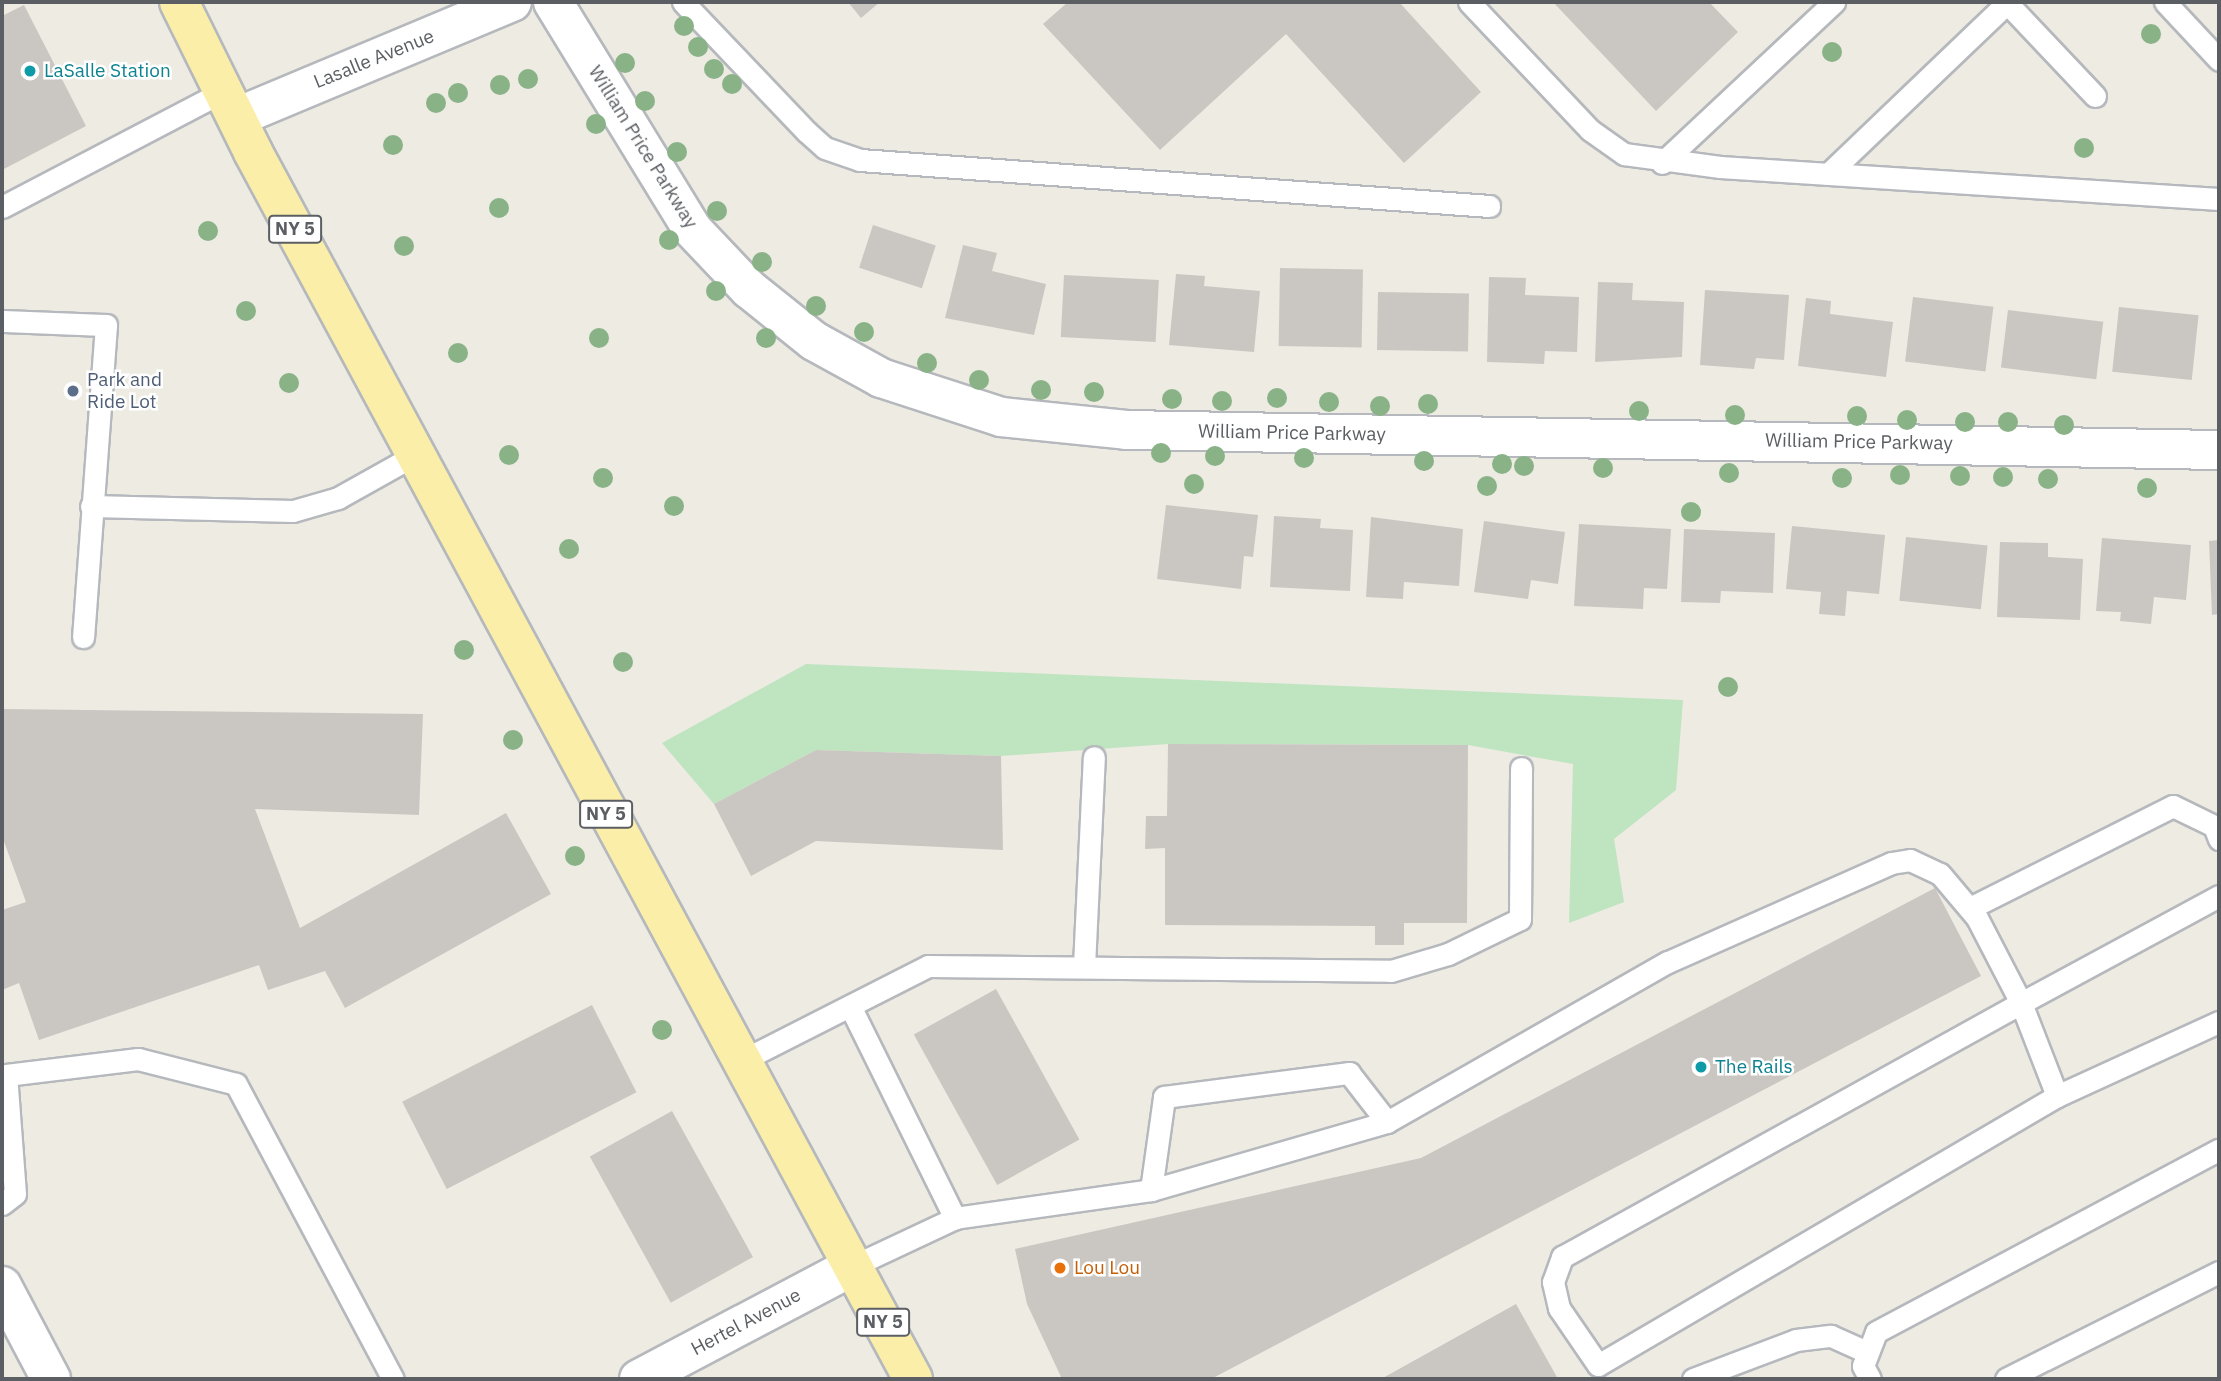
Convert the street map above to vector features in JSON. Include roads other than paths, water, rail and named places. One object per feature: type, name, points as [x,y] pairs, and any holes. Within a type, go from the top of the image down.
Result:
[{"type":"main road","name":"NY 5","points":[[178,2],[415,455],[913,1379]]},
{"type":"street","name":"Lasalle Avenue","points":[[230,104],[512,2]]},
{"type":"street","name":"William Price Parkway","points":[[553,2],[692,229],[749,289],[814,341],[881,378],[1001,417],[1126,430],[2219,450]]},
{"type":"street","name":"Hertel Avenue","points":[[639,1379],[853,1266]]},
{"type":"street","points":[[2,1286],[51,1379]]},
{"type":"lane","points":[[683,2],[807,132],[825,148],[860,160],[1489,206]]},
{"type":"lane","points":[[1469,2],[1590,130],[1624,154],[1662,163],[2219,199]]},
{"type":"lane","points":[[2165,2],[2219,60]]},
{"type":"lane","points":[[1828,174],[2007,3],[2095,96]]},
{"type":"lane","points":[[1662,163],[1824,5]]},
{"type":"lane","points":[[2,207],[230,104]]},
{"type":"lane","points":[[2,321],[106,325],[83,637]]},
{"type":"lane","points":[[91,506],[293,511],[338,498],[415,455]]},
{"type":"lane","points":[[1084,965],[1094,757]]},
{"type":"lane","points":[[741,1061],[928,966],[1084,965],[1391,971],[1448,954],[1520,919],[1521,768]]},
{"type":"lane","points":[[1970,908],[2173,806],[2214,826],[2219,839]]},
{"type":"lane","points":[[853,1266],[955,1218],[1151,1190],[1387,1122],[1668,962],[1891,863],[1910,860],[1940,874],[1970,908],[2021,1003],[2057,1096]]},
{"type":"lane","points":[[2219,896],[1562,1257],[1553,1282],[1559,1308],[1591,1372],[2057,1096],[2219,1022]]},
{"type":"lane","points":[[850,1006],[955,1218]]},
{"type":"lane","points":[[2,1204],[15,1194],[4,1072],[138,1059],[236,1084],[393,1379]]},
{"type":"lane","points":[[1151,1190],[1164,1097],[1349,1073],[1387,1122]]},
{"type":"lane","points":[[1870,1379],[1865,1351],[1876,1332],[2219,1150]]},
{"type":"lane","points":[[2006,1379],[2219,1272]]},
{"type":"lane","points":[[1701,1375],[1796,1340],[1831,1336],[1865,1351]]},
{"type":"place","name":"LaSalle Station","points":[[30,71]]},
{"type":"place","name":"Park and Ride Lot","points":[[73,391]]},
{"type":"place","name":"The Rails","points":[[1701,1067]]},
{"type":"place","name":"Lou Lou","points":[[1060,1268]]}]
